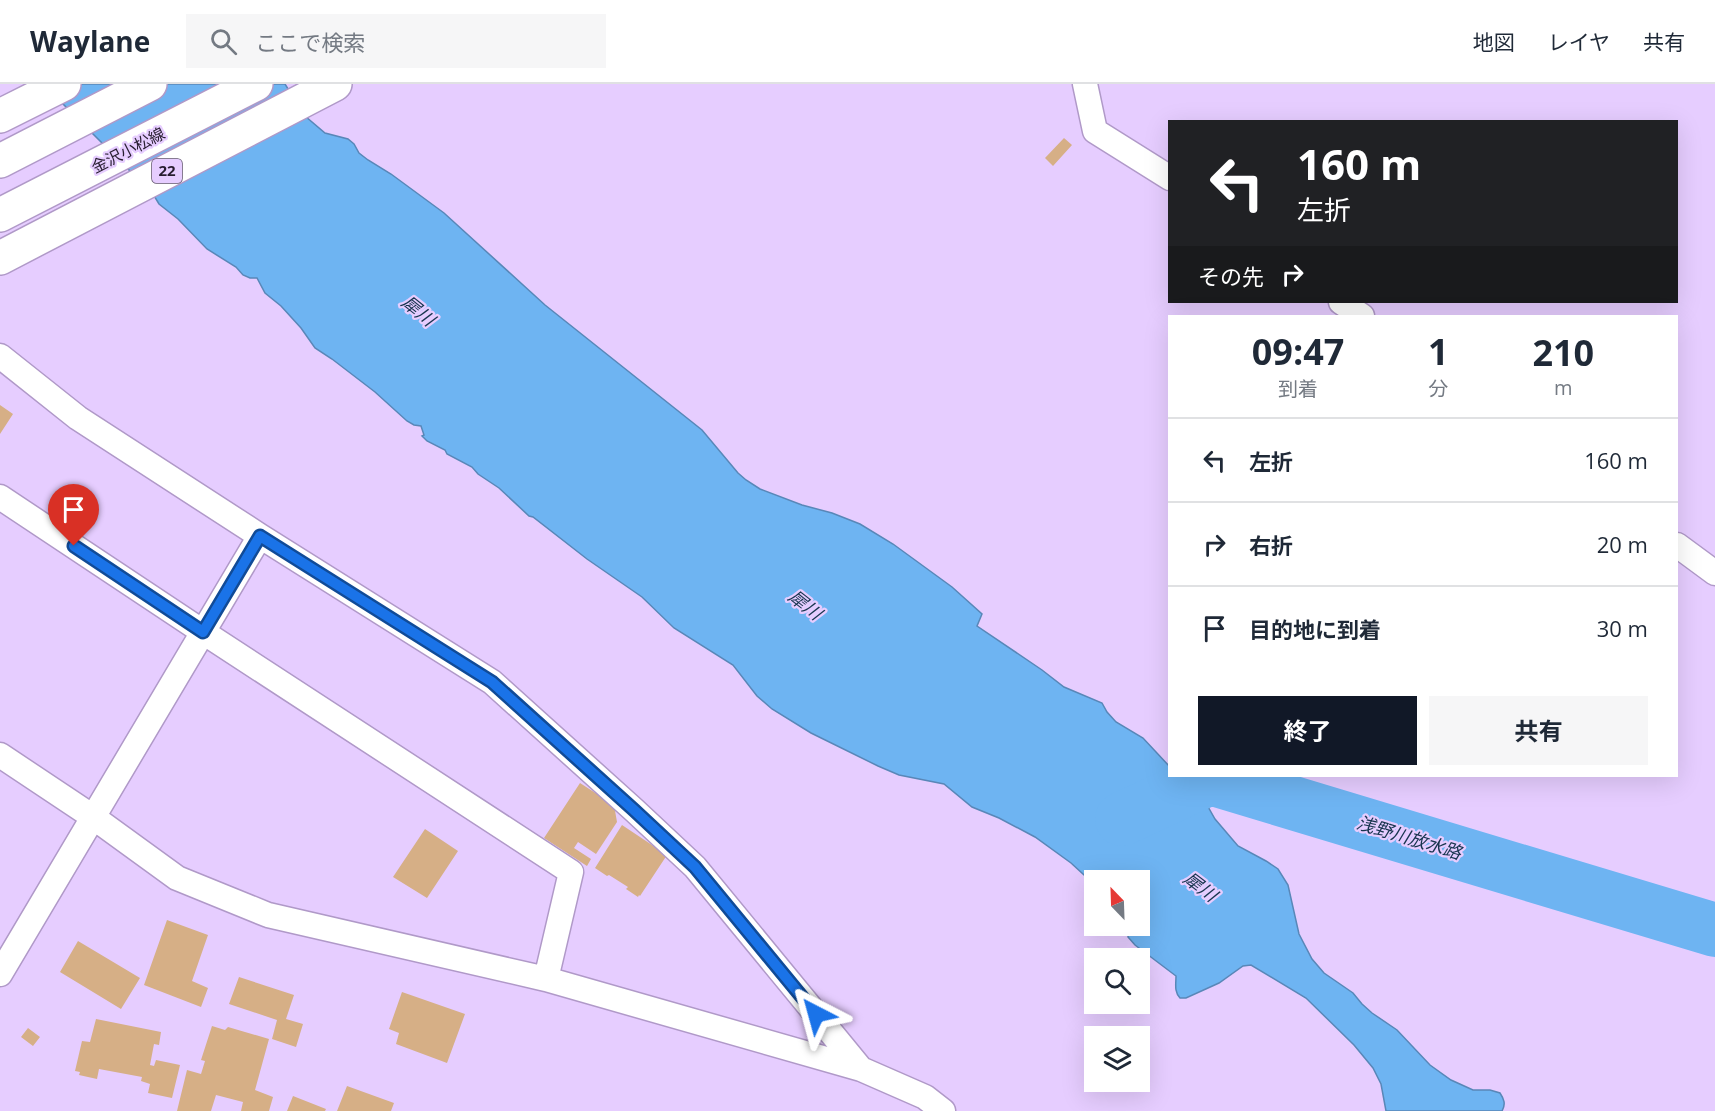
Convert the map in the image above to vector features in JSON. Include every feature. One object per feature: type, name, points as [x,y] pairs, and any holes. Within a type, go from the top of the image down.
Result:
[{"type":"main road","points":[[0,116],[64,84]]},
{"type":"main road","points":[[0,161],[150,84]]},
{"type":"main road","name":"金沢小松線","points":[[0,215],[256,84]]},
{"type":"main road","name":"22","points":[[0,258],[335,84]]},
{"type":"street","points":[[1085,84],[1095,131],[1168,177]]},
{"type":"street","points":[[1342,303],[1360,315]]},
{"type":"street","points":[[0,356],[78,418],[492,682],[695,867],[861,1069]]},
{"type":"street","points":[[0,497],[571,872],[546,979]]},
{"type":"street","points":[[0,974],[260,536]]},
{"type":"street","points":[[1678,546],[1715,573]]},
{"type":"street","points":[[0,755],[93,817],[177,878],[268,915],[546,979],[861,1069],[925,1097],[943,1111]]},
{"type":"water","name":"犀川","points":[[43,84],[285,84],[305,116],[325,133],[348,139],[368,160],[444,213],[545,305],[702,430],[746,480],[760,489],[860,524],[893,544],[952,587],[982,614],[977,626],[1064,687],[1102,703],[1116,722],[1143,738],[1168,765],[1168,777],[1181,777],[1207,805],[1215,819],[1238,846],[1278,869],[1288,885],[1299,934],[1312,959],[1324,973],[1353,993],[1372,1013],[1397,1030],[1430,1065],[1451,1080],[1473,1090],[1490,1090],[1500,1093],[1504,1102],[1502,1111],[1386,1111],[1381,1084],[1373,1068],[1354,1045],[1306,998],[1251,965],[1243,966],[1219,983],[1186,998],[1180,998],[1176,991],[1176,976],[1150,956],[1150,948],[1139,948],[1128,937],[1150,936],[1150,870],[1084,870],[1084,875],[1035,837],[972,807],[944,784],[899,775],[878,766],[811,733],[772,709],[757,696],[733,665],[674,628],[642,597],[529,516],[472,467],[427,441],[422,436],[424,435],[421,426],[407,421],[375,392],[315,348],[281,306],[265,293],[257,278],[243,275],[236,267],[207,249],[178,219],[159,204],[153,194]]},
{"type":"building","points":[[1064,138],[1072,145],[1053,166],[1045,158]]},
{"type":"building","points":[[0,405],[13,414],[0,434]]},
{"type":"building","points":[[580,783],[614,805],[617,822],[596,854],[578,842],[574,848],[591,859],[587,866],[544,838]]},
{"type":"building","points":[[622,825],[667,855],[638,897],[626,889],[628,887],[595,868]]},
{"type":"building","points":[[425,829],[458,851],[427,898],[393,877]]},
{"type":"building","points":[[167,920],[208,935],[192,981],[208,988],[201,1007],[144,985]]},
{"type":"building","points":[[78,941],[140,978],[121,1009],[60,972]]},
{"type":"building","points":[[239,977],[294,995],[286,1019],[303,1024],[296,1047],[272,1039],[277,1020],[229,1004]]},
{"type":"building","points":[[402,992],[465,1014],[447,1063],[396,1044],[399,1033],[389,1029]]},
{"type":"building","points":[[96,1019],[161,1032],[159,1045],[154,1044],[150,1065],[154,1066],[156,1060],[180,1065],[172,1098],[148,1093],[150,1084],[141,1081],[142,1077],[99,1069],[97,1079],[79,1075],[80,1072],[75,1071],[82,1041],[90,1042]]},
{"type":"building","points":[[212,1026],[225,1030],[228,1027],[269,1039],[255,1090],[273,1097],[269,1111],[241,1111],[243,1102],[216,1095],[211,1111],[177,1111],[187,1070],[201,1074],[205,1061],[201,1060]]},
{"type":"building","points":[[28,1028],[40,1037],[33,1046],[21,1037]]},
{"type":"building","points":[[347,1086],[394,1103],[391,1111],[337,1111]]},
{"type":"building","points":[[293,1096],[326,1109],[325,1111],[287,1111]]},
{"type":"waterway","name":"浅野川放水路","points":[[1122,819],[1210,778],[1715,930]]},
{"type":"route","points":[[74,546],[203,632],[260,536],[492,682],[695,867],[816,1014]]}]
